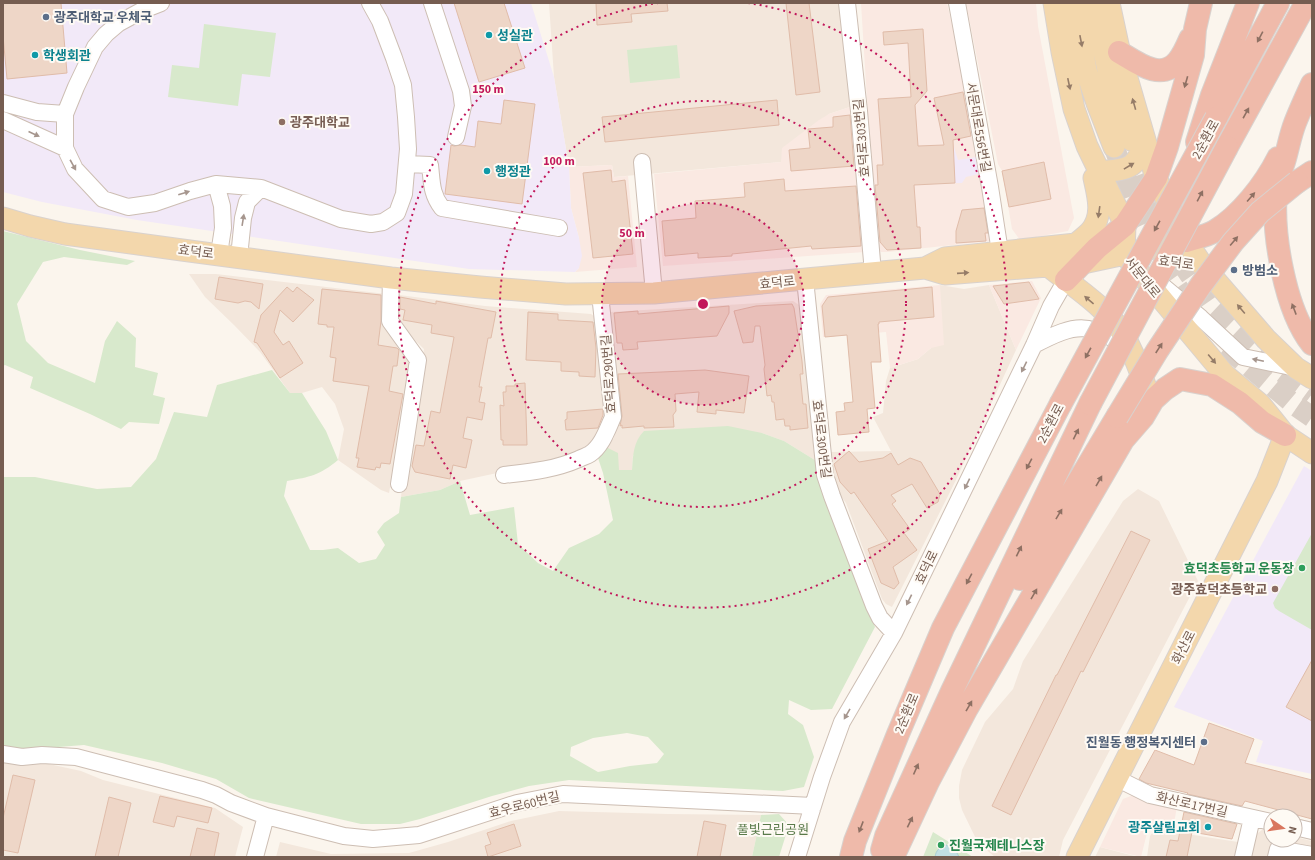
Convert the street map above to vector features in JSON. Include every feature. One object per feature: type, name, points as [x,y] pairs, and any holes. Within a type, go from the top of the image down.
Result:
[{"type":"highway","points":[[1066,280],[1086,252],[1125,225],[1156,178],[1167,147],[1193,56],[1195,29],[1201,3]]},
{"type":"highway","points":[[1187,171],[1212,95],[1248,3]]},
{"type":"highway","name":"2순환로","points":[[851,857],[898,734],[943,628],[1060,405],[1278,3]]},
{"type":"highway","name":"2순환로","points":[[880,857],[886,836],[952,691],[1090,404],[1226,147],[1306,3]]},
{"type":"highway","points":[[1120,52],[1151,70],[1166,69],[1173,66],[1179,60],[1195,29]]},
{"type":"highway","points":[[1186,241],[1214,232],[1231,219],[1252,198],[1271,172],[1295,125],[1312,84]]},
{"type":"highway","points":[[1295,125],[1276,191],[1277,236],[1282,272],[1287,291],[1301,326],[1312,344]]},
{"type":"highway","points":[[952,691],[1157,351],[1201,285],[1233,242],[1260,212],[1304,177]]},
{"type":"highway","points":[[893,857],[928,782],[966,710],[1123,440],[1143,417],[1154,400],[1165,389],[1180,379],[1212,385],[1240,403],[1262,422],[1285,434]]},
{"type":"main road","name":"서문대로","points":[[1054,3],[1074,109],[1099,172],[1125,225],[1124,254],[1225,376],[1260,404],[1285,434],[1312,453]]},
{"type":"main road","points":[[1074,3],[1086,70],[1097,103],[1130,143],[1156,178],[1186,241],[1203,266],[1266,339],[1304,373]]},
{"type":"main road","points":[[1093,3],[1108,74],[1130,143],[1142,153],[1137,161],[1124,170],[1099,172]]},
{"type":"main road","points":[[1108,3],[1120,52],[1130,143]]},
{"type":"main road","points":[[1086,252],[1091,231],[1098,220],[1100,205],[1088,146]]},
{"type":"main road","name":"효덕로","points":[[3,218],[66,234],[391,278],[566,294],[654,293],[873,273],[925,268],[946,258],[1026,250],[1124,254],[1203,266]]},
{"type":"main road","points":[[1124,254],[1186,241]]},
{"type":"main road","points":[[1026,250],[1066,280],[1103,311],[1120,331],[1132,351],[1145,385],[1141,401],[1123,440]]},
{"type":"main road","name":"효덕로","points":[[925,268],[945,274],[1048,266],[1086,252]]},
{"type":"main road","name":"화산로","points":[[1077,857],[1267,480],[1285,434]]},
{"type":"street","points":[[161,3],[143,10],[119,23],[106,34],[95,47],[65,114],[65,148],[75,169],[103,199],[128,207],[155,203],[216,184],[261,188],[341,219],[371,224],[383,222],[397,213],[404,194],[408,149],[403,85],[380,20],[370,3]]},
{"type":"street","points":[[432,3],[461,90],[463,106],[456,137]]},
{"type":"street","name":"효덕로303번길","points":[[847,3],[859,111],[873,273]]},
{"type":"street","name":"서문대로556번길","points":[[957,3],[1000,252]]},
{"type":"street","points":[[3,104],[37,112],[65,114]]},
{"type":"street","points":[[3,120],[65,148]]},
{"type":"street","points":[[642,162],[654,293]]},
{"type":"street","points":[[407,164],[430,165],[433,192],[436,200],[442,208],[559,228]]},
{"type":"street","points":[[216,184],[222,206],[223,228],[219,254]]},
{"type":"street","points":[[239,257],[243,218],[247,202],[261,188]]},
{"type":"street","points":[[1066,280],[1124,254],[1201,318],[1243,357],[1304,373]]},
{"type":"street","points":[[391,278],[390,321],[418,360],[399,484]]},
{"type":"street","name":"효덕로300번길","points":[[805,279],[825,475],[874,606],[880,618],[894,633]]},
{"type":"street","name":"효덕로","points":[[796,857],[842,722],[894,633],[1034,345],[1051,306],[1066,280]]},
{"type":"street","name":"효덕로290번길","points":[[504,475],[549,470],[571,463],[590,454],[599,445],[607,430],[612,417],[610,383],[600,294]]},
{"type":"street","points":[[1034,345],[1059,332],[1078,328],[1091,329],[1108,335],[1132,351]]},
{"type":"street","name":"효우로60번길","points":[[3,754],[22,757],[42,755],[76,757],[216,795],[231,803],[266,816],[344,836],[373,840],[419,835],[517,803],[563,794],[813,806]]},
{"type":"street","name":"화산로17번길","points":[[1116,778],[1150,795],[1263,820]]},
{"type":"street","points":[[255,857],[266,816]]},
{"type":"street","points":[[1243,857],[1252,818]]},
{"type":"street","points":[[1276,857],[1278,849],[1312,855]]},
{"type":"shaded area","name":"광주대학교","points":[[3,3],[531,3],[554,77],[569,167],[571,208],[582,256],[579,268],[575,272],[469,269],[137,220],[42,202],[3,192]]},
{"type":"shaded area","points":[[549,3],[839,3],[853,106],[829,114],[781,162],[614,177],[612,165],[569,167],[554,77]]},
{"type":"shaded area","points":[[861,3],[947,3],[966,85],[994,238],[990,241],[888,252],[881,252],[876,245]]},
{"type":"shaded area","points":[[966,3],[1036,3],[1038,26],[1074,218],[1068,231],[1020,240],[1012,229],[1002,171],[998,164]]},
{"type":"shaded area","points":[[853,106],[865,252],[663,266],[654,174],[781,162],[782,148],[829,114]]},
{"type":"shaded area","points":[[953,144],[958,160],[976,157],[979,174],[966,177],[962,183],[955,183]]},
{"type":"shaded area","points":[[612,165],[614,177],[628,176],[637,267],[575,272],[579,268],[579,238],[571,208],[569,167]]},
{"type":"shaded area","points":[[189,274],[216,274],[386,294],[411,359],[407,391],[389,493],[381,490],[338,460],[344,429],[335,404],[322,387],[302,393],[290,393],[260,352],[205,297]]},
{"type":"shaded area","points":[[1032,281],[1041,298],[1016,350],[989,285]]},
{"type":"shaded area","points":[[940,285],[964,289],[989,285],[1016,350],[955,482],[892,607],[886,604],[882,599],[846,503],[838,492],[830,452],[891,451],[873,417],[883,413],[886,381],[890,368],[918,359],[931,348]]},
{"type":"shaded area","points":[[940,285],[944,345],[931,348],[918,359],[890,368],[886,332],[823,337],[820,304],[826,295]]},
{"type":"shaded area","points":[[399,295],[485,306],[591,314],[598,319],[607,416],[595,442],[576,456],[460,481],[440,490],[401,497],[404,470],[418,399],[424,349],[398,324],[397,315]]},
{"type":"shaded area","points":[[793,301],[799,305],[818,462],[784,441],[762,433],[633,455],[632,470],[619,470],[606,447],[614,438],[616,428],[619,424],[611,312]]},
{"type":"shaded area","name":"광주효덕초등학교","points":[[1304,466],[1312,471],[1312,774],[1256,762],[1263,741],[1174,707]]},
{"type":"shaded area","points":[[1138,489],[1159,501],[1198,581],[1063,840],[1059,857],[995,857],[978,843],[962,810],[959,798],[959,786],[962,770],[985,722],[1013,689],[1023,661],[1123,501]]},
{"type":"shaded area","points":[[3,754],[81,771],[103,780],[215,808],[243,827],[235,857],[3,857]]},
{"type":"shaded area","points":[[1136,794],[1177,806],[1173,829],[1149,825],[1141,857],[1100,847],[1123,799]]},
{"type":"shaded area","points":[[559,811],[761,815],[752,857],[276,857],[280,842],[331,854],[409,853],[511,821]]},
{"type":"shaded area","points":[[1155,829],[1238,842],[1234,857],[1147,857],[1150,836]]},
{"type":"shaded area","points":[[1263,830],[1263,848],[1303,848],[1303,839],[1312,841],[1312,857],[1250,857],[1255,835]]},
{"type":"shaded area","points":[[1100,847],[1138,857],[1095,857]]},
{"type":"green space","points":[[204,24],[276,33],[270,77],[242,74],[238,106],[168,97],[172,65],[199,68]]},
{"type":"green space","points":[[677,45],[680,78],[630,83],[627,50]]},
{"type":"green space","points":[[3,231],[80,250],[135,261],[127,265],[64,257],[43,262],[17,304],[26,341],[48,363],[95,383],[105,341],[117,321],[136,338],[135,367],[158,373],[153,395],[165,398],[159,424],[129,422],[121,429],[30,388],[33,377],[5,365],[3,366]]},
{"type":"green space","points":[[272,370],[290,393],[302,393],[326,431],[338,460],[326,469],[314,475],[287,481],[284,496],[310,550],[338,548],[359,563],[376,559],[385,545],[377,532],[384,523],[399,513],[401,497],[440,490],[460,481],[470,515],[514,507],[518,544],[538,563],[553,571],[569,548],[599,534],[613,520],[603,473],[597,455],[606,447],[618,453],[619,470],[632,470],[633,454],[636,444],[640,435],[644,431],[728,426],[762,433],[784,441],[818,462],[821,490],[875,627],[832,709],[811,710],[789,700],[788,714],[803,725],[814,757],[804,787],[783,791],[569,780],[529,786],[400,824],[361,824],[249,798],[216,779],[162,763],[84,745],[20,750],[3,749],[3,477],[35,477],[97,489],[131,487],[156,459],[174,412],[207,417],[217,385]],"holes":[[[627,733],[648,737],[664,754],[657,763],[598,772],[570,756],[571,747],[593,738]]]},
{"type":"green space","name":"효덕초등학교 운동장","points":[[1312,533],[1312,630],[1279,611],[1275,608],[1273,603]]},
{"type":"green space","name":"풀빛근린공원","points":[[779,814],[789,825],[779,857],[752,857],[761,815]]},
{"type":"green space","name":"진월국제테니스장","points":[[933,832],[973,857],[923,857]]},
{"type":"water","points":[[946,845],[951,847],[959,857],[935,857],[936,852]]},
{"type":"building","name":"학생회관","points":[[3,3],[61,3],[67,73],[7,79],[3,36]]},
{"type":"building","name":"성실관","points":[[454,3],[504,3],[525,68],[479,82]]},
{"type":"building","points":[[596,3],[667,3],[668,11],[631,14],[632,22],[597,25]]},
{"type":"building","points":[[786,3],[809,3],[820,92],[796,95]]},
{"type":"building","points":[[923,29],[927,91],[915,105],[918,146],[944,145],[934,98],[963,92],[971,136],[953,140],[955,183],[914,185],[917,227],[920,227],[921,248],[887,250],[880,242],[875,185],[878,185],[877,165],[883,165],[878,99],[911,97],[908,43],[884,45],[883,32]]},
{"type":"building","name":"행정관","points":[[504,100],[535,104],[522,204],[445,194],[451,145],[475,147],[478,121],[501,124]]},
{"type":"building","points":[[777,100],[779,125],[605,142],[602,117]]},
{"type":"building","points":[[850,115],[854,166],[791,171],[789,150],[810,148],[808,129],[833,127],[833,117]]},
{"type":"building","points":[[1044,162],[1051,199],[1009,207],[1002,171]]},
{"type":"building","points":[[611,170],[612,182],[625,180],[633,254],[593,258],[583,173]]},
{"type":"building","points":[[784,179],[785,191],[856,186],[861,246],[812,249],[811,246],[732,254],[732,256],[698,258],[698,253],[665,256],[662,221],[696,218],[695,201],[745,197],[744,183]]},
{"type":"building","points":[[984,208],[988,233],[985,233],[986,241],[956,243],[956,231],[962,210]]},
{"type":"building","points":[[219,277],[263,284],[259,309],[251,302],[245,301],[238,303],[215,299]]},
{"type":"building","points":[[1029,282],[1039,299],[1004,304],[993,286]]},
{"type":"building","points":[[287,287],[293,292],[297,287],[314,300],[293,322],[280,310],[274,332],[283,345],[289,341],[303,363],[280,378],[257,343],[254,342],[261,315]]},
{"type":"building","points":[[932,287],[934,317],[879,322],[881,362],[871,362],[875,408],[867,409],[869,432],[838,435],[836,412],[845,411],[844,403],[853,402],[847,335],[825,337],[822,306],[828,297]]},
{"type":"building","points":[[322,289],[381,295],[381,321],[378,345],[397,348],[399,350],[397,366],[393,366],[389,391],[403,394],[390,464],[381,463],[380,468],[376,467],[375,470],[357,467],[359,458],[356,458],[369,386],[333,381],[336,358],[330,357],[334,327],[327,327],[327,325],[318,324]]},
{"type":"building","points":[[400,297],[436,304],[436,301],[496,312],[491,338],[488,338],[479,387],[482,387],[479,402],[485,403],[482,420],[467,417],[463,438],[472,440],[466,468],[453,465],[450,479],[415,472],[412,466],[416,445],[424,446],[431,411],[440,413],[454,337],[431,333],[432,325],[403,320],[405,310],[400,309]]},
{"type":"building","points":[[792,304],[794,308],[802,361],[803,374],[800,374],[803,404],[806,404],[808,428],[790,430],[790,426],[785,426],[784,419],[776,420],[774,402],[772,402],[771,395],[767,396],[760,326],[755,326],[753,342],[743,343],[734,311],[756,306]]},
{"type":"building","points":[[729,306],[729,313],[717,336],[637,342],[638,349],[623,350],[622,343],[617,343],[614,313],[638,311],[638,314]]},
{"type":"building","points":[[528,312],[558,314],[558,320],[593,322],[596,348],[595,377],[579,376],[579,372],[561,371],[561,362],[526,360]]},
{"type":"building","points":[[705,370],[749,376],[744,413],[716,410],[716,414],[697,412],[699,392],[675,394],[676,411],[673,415],[674,427],[644,428],[644,426],[622,428],[622,425],[620,426],[622,416],[618,374]]},
{"type":"building","points":[[525,383],[527,445],[503,445],[503,440],[501,440],[500,405],[504,406],[503,392],[506,392],[506,386],[515,386],[515,384]]},
{"type":"building","points":[[603,409],[603,415],[598,428],[566,430],[565,420],[567,419],[567,412]]},
{"type":"building","points":[[849,451],[859,462],[883,458],[891,453],[898,465],[910,458],[921,462],[940,494],[938,502],[927,508],[912,484],[891,495],[896,501],[892,504],[910,529],[904,533],[917,550],[893,567],[899,583],[894,589],[881,583],[868,549],[888,541],[854,492],[851,494],[840,482],[834,464]]},
{"type":"building","points":[[1131,531],[1150,540],[1083,672],[1081,671],[1011,815],[992,806],[1056,675]]},
{"type":"building","points":[[1312,660],[1312,721],[1286,707]]},
{"type":"building","points":[[1209,723],[1254,739],[1245,763],[1312,780],[1312,819],[1303,817],[1303,808],[1271,808],[1245,801],[1242,806],[1187,794],[1188,793],[1146,783],[1139,779],[1155,750],[1194,765]]},
{"type":"building","points":[[13,775],[35,780],[18,853],[3,850],[3,818]]},
{"type":"building","points":[[160,796],[212,808],[208,823],[177,816],[174,827],[153,822]]},
{"type":"building","points":[[109,797],[131,803],[118,857],[95,857]]},
{"type":"building","name":"광주살림교회","points":[[1184,812],[1237,824],[1232,839],[1192,832],[1187,857],[1166,857],[1170,840],[1178,841]]},
{"type":"building","points":[[704,821],[726,825],[720,857],[697,857]]},
{"type":"building","points":[[514,824],[521,846],[488,857],[485,846],[491,844],[487,833]]},
{"type":"building","points":[[197,828],[219,833],[214,857],[190,857]]},
{"type":"tunnel","points":[[1114,147],[1142,222],[1161,264],[1195,312]]},
{"type":"tunnel","points":[[1144,173],[1176,255],[1213,308],[1281,371],[1312,394]]},
{"type":"tunnel","points":[[1226,347],[1296,406],[1312,417]]},
{"type":"place","name":"광주대학교 우체국","points":[[46,17]]},
{"type":"place","name":"성실관","points":[[489,35]]},
{"type":"place","name":"학생회관","points":[[35,55]]},
{"type":"place","name":"광주대학교","points":[[282,122]]},
{"type":"place","name":"행정관","points":[[487,171]]},
{"type":"place","name":"방범소","points":[[1234,270]]},
{"type":"place","name":"효덕초등학교 운동장","points":[[1302,568]]},
{"type":"place","name":"광주효덕초등학교","points":[[1275,589]]},
{"type":"place","name":"진월동 행정복지센터","points":[[1204,742]]},
{"type":"place","name":"광주살림교회","points":[[1208,827]]},
{"type":"place","name":"진월국제테니스장","points":[[941,845]]}]
